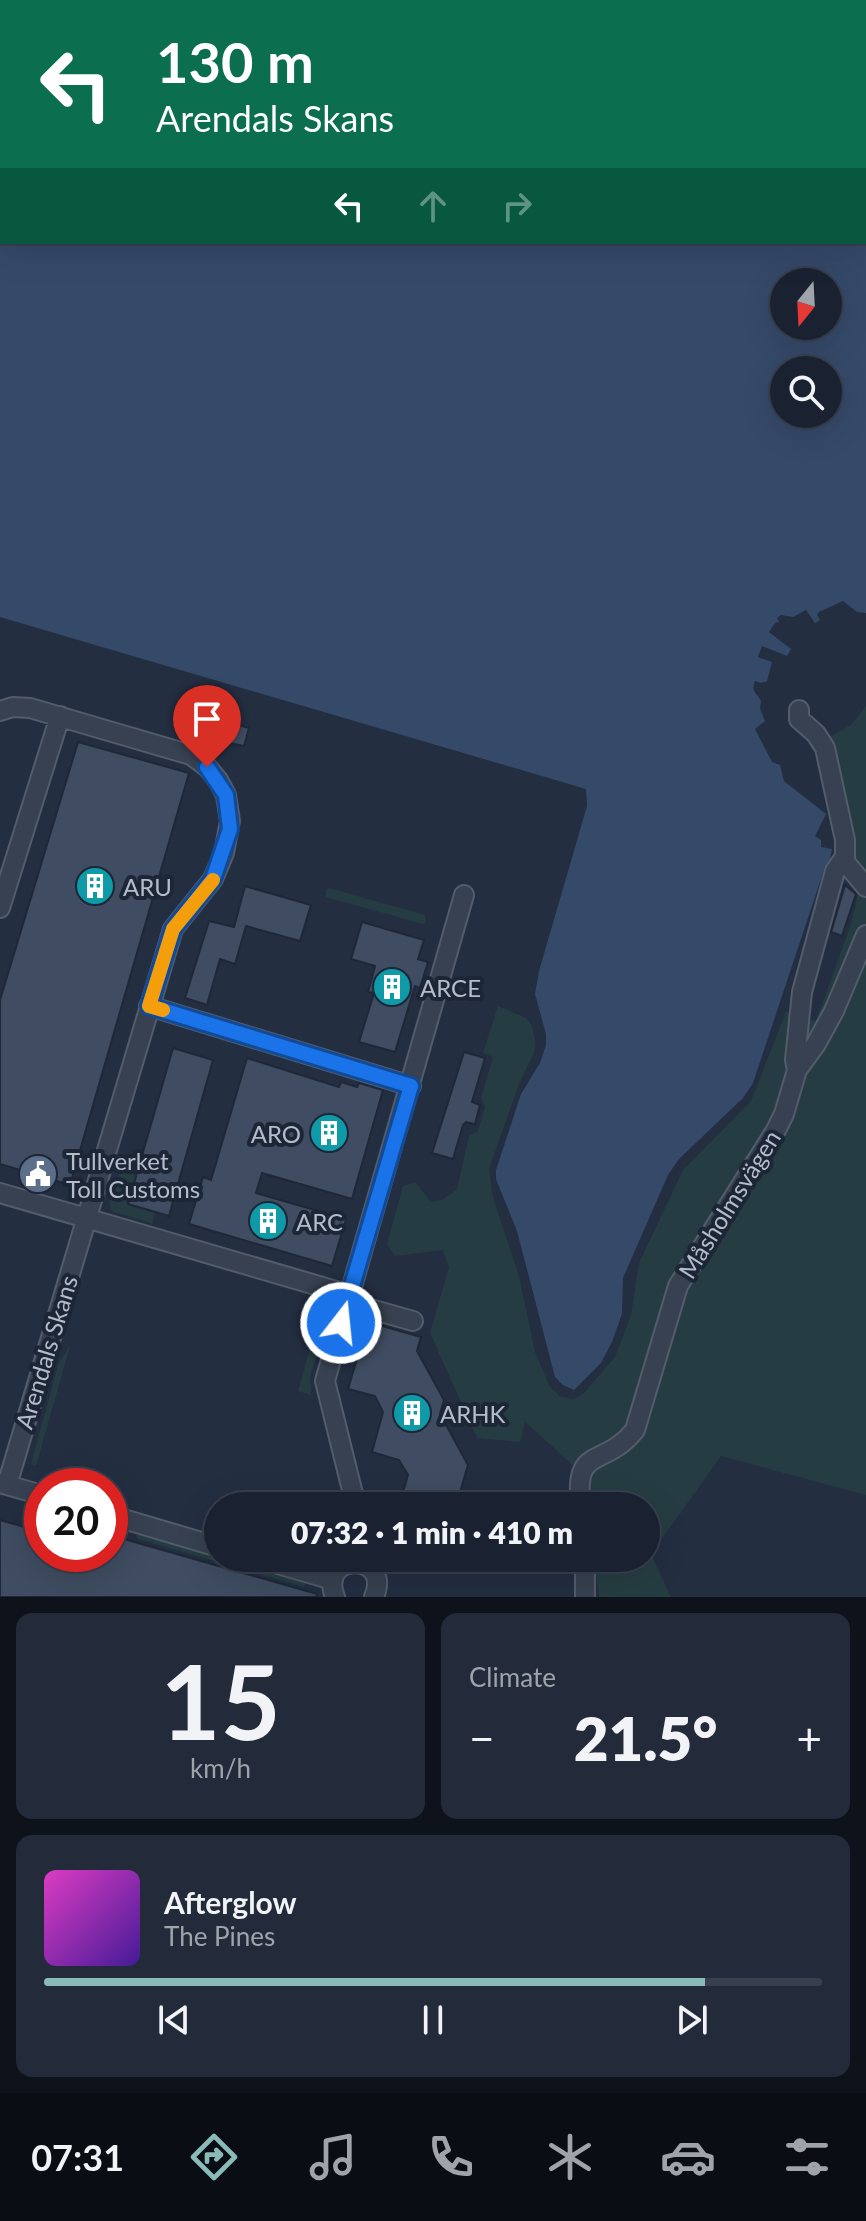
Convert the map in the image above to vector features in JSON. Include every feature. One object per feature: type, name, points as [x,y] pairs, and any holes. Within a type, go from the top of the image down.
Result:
[{"type":"street","name":"Arendals Skans","points":[[0,711],[13,707],[30,708],[191,755],[213,773],[226,795],[230,829],[221,862],[208,888],[173,929],[4,1484]]},
{"type":"street","points":[[797,1070],[795,1060],[802,992],[832,878],[844,858],[845,840],[825,748],[816,734],[799,719],[799,710]]},
{"type":"street","points":[[0,908],[60,716]]},
{"type":"street","points":[[844,858],[866,887]]},
{"type":"street","points":[[353,1492],[325,1381],[464,895]]},
{"type":"street","name":"Måsholmsvägen","points":[[581,1492],[580,1474],[585,1464],[621,1445],[635,1430],[678,1286],[693,1257],[743,1186],[776,1130],[797,1070],[834,1011],[866,935]]},
{"type":"street","points":[[149,1006],[411,1086]]},
{"type":"street","points":[[0,1193],[350,1295],[360,1306],[413,1321]]},
{"type":"street","points":[[4,1484],[24,1490]]},
{"type":"street","points":[[128,1520],[204,1543]]},
{"type":"street","points":[[293,1572],[334,1588]]},
{"type":"street","points":[[372,1572],[380,1596]]},
{"type":"street","points":[[585,1572],[585,1597]]},
{"type":"green space","points":[[866,706],[866,1495],[721,1456],[660,1541],[660,1492],[588,1492],[587,1478],[525,1422],[520,1442],[477,1438],[430,1333],[449,1267],[443,1250],[395,1256],[387,1244],[403,1186],[415,1182],[431,1202],[444,1199],[457,1189],[469,1136],[478,1131],[485,1107],[481,1098],[493,1057],[483,1053],[498,1006],[526,1018],[532,1026],[534,1053],[519,1084],[489,1169],[493,1198],[519,1276],[535,1352],[550,1387],[561,1397],[574,1399],[583,1394],[615,1357],[631,1315],[639,1263],[683,1170],[751,1101],[786,1012],[816,1021],[851,924],[860,886],[844,880],[840,869],[825,739],[851,725]]},
{"type":"green space","points":[[326,889],[425,915],[426,923],[326,897]]},
{"type":"green space","points":[[121,1169],[135,1176],[127,1204],[155,1213],[152,1223],[157,1225],[111,1211],[109,1202]]},
{"type":"green space","points":[[323,1302],[332,1305],[310,1377],[311,1395],[298,1391]]},
{"type":"green space","points":[[70,1346],[36,1466],[31,1464],[59,1362]]},
{"type":"green space","points":[[138,1533],[204,1553],[204,1558],[138,1539]]},
{"type":"green space","points":[[252,1572],[268,1572],[305,1583],[304,1587]]},
{"type":"green space","points":[[596,1572],[659,1572],[671,1597],[599,1597]]},
{"type":"water","points":[[0,244],[866,244],[866,613],[857,612],[843,601],[819,612],[820,620],[815,623],[806,610],[793,617],[781,615],[777,618],[779,622],[769,632],[791,649],[787,656],[762,646],[758,657],[772,662],[767,681],[755,681],[754,688],[761,701],[760,709],[765,721],[755,729],[772,762],[780,765],[784,781],[826,814],[815,836],[821,840],[821,847],[832,849],[830,859],[753,1083],[743,1098],[679,1159],[668,1175],[623,1278],[622,1314],[612,1342],[601,1363],[574,1390],[555,1377],[517,1231],[496,1179],[496,1170],[521,1094],[540,1063],[546,1045],[535,994],[587,806],[586,789],[0,617]]},
{"type":"building","points":[[209,716],[249,728],[244,746],[214,740],[214,737],[204,734]]},
{"type":"building","name":"ARU","points":[[78,742],[189,773],[70,1185],[0,1164],[0,1000]]},
{"type":"building","points":[[845,885],[856,894],[842,936],[831,932]]},
{"type":"building","points":[[245,886],[311,905],[300,941],[246,926],[235,964],[220,959],[207,1005],[185,998],[209,921],[234,927]]},
{"type":"building","name":"ARCE","points":[[362,922],[424,940],[418,959],[428,962],[420,988],[415,986],[395,1052],[359,1042],[374,993],[368,992],[375,966],[351,959]]},
{"type":"building","points":[[173,1048],[213,1060],[169,1216],[128,1204]]},
{"type":"building","points":[[464,1052],[485,1058],[472,1102],[480,1105],[475,1124],[466,1122],[463,1125],[453,1159],[432,1153]]},
{"type":"building","points":[[247,1058],[339,1087],[341,1082],[357,1087],[359,1083],[383,1090],[352,1199],[262,1173],[256,1193],[346,1219],[332,1266],[189,1224],[203,1177],[211,1180]]},
{"type":"building","name":"ARHK","points":[[368,1322],[421,1337],[417,1351],[444,1400],[440,1414],[468,1465],[460,1492],[403,1492],[408,1475],[399,1460],[372,1452],[383,1412],[375,1396],[348,1389]]},
{"type":"building","points":[[0,1520],[24,1527],[24,1572],[128,1572],[128,1540],[204,1562],[204,1572],[240,1572],[317,1594],[316,1597],[0,1597]]},
{"type":"slow traffic","points":[[163,1010],[149,1006],[173,929],[213,880]]},
{"type":"place","name":"ARU","points":[[95,886]]},
{"type":"place","name":"ARCE","points":[[392,987]]},
{"type":"place","name":"ARO","points":[[329,1133]]},
{"type":"place","name":"Tullverket Toll Customs","points":[[38,1174]]},
{"type":"place","name":"ARC","points":[[268,1221]]},
{"type":"place","name":"ARHK","points":[[412,1413]]},
{"type":"route","points":[[207,767],[226,795],[230,829],[218,870],[208,888],[173,929],[149,1006],[411,1086],[341,1323]]}]
